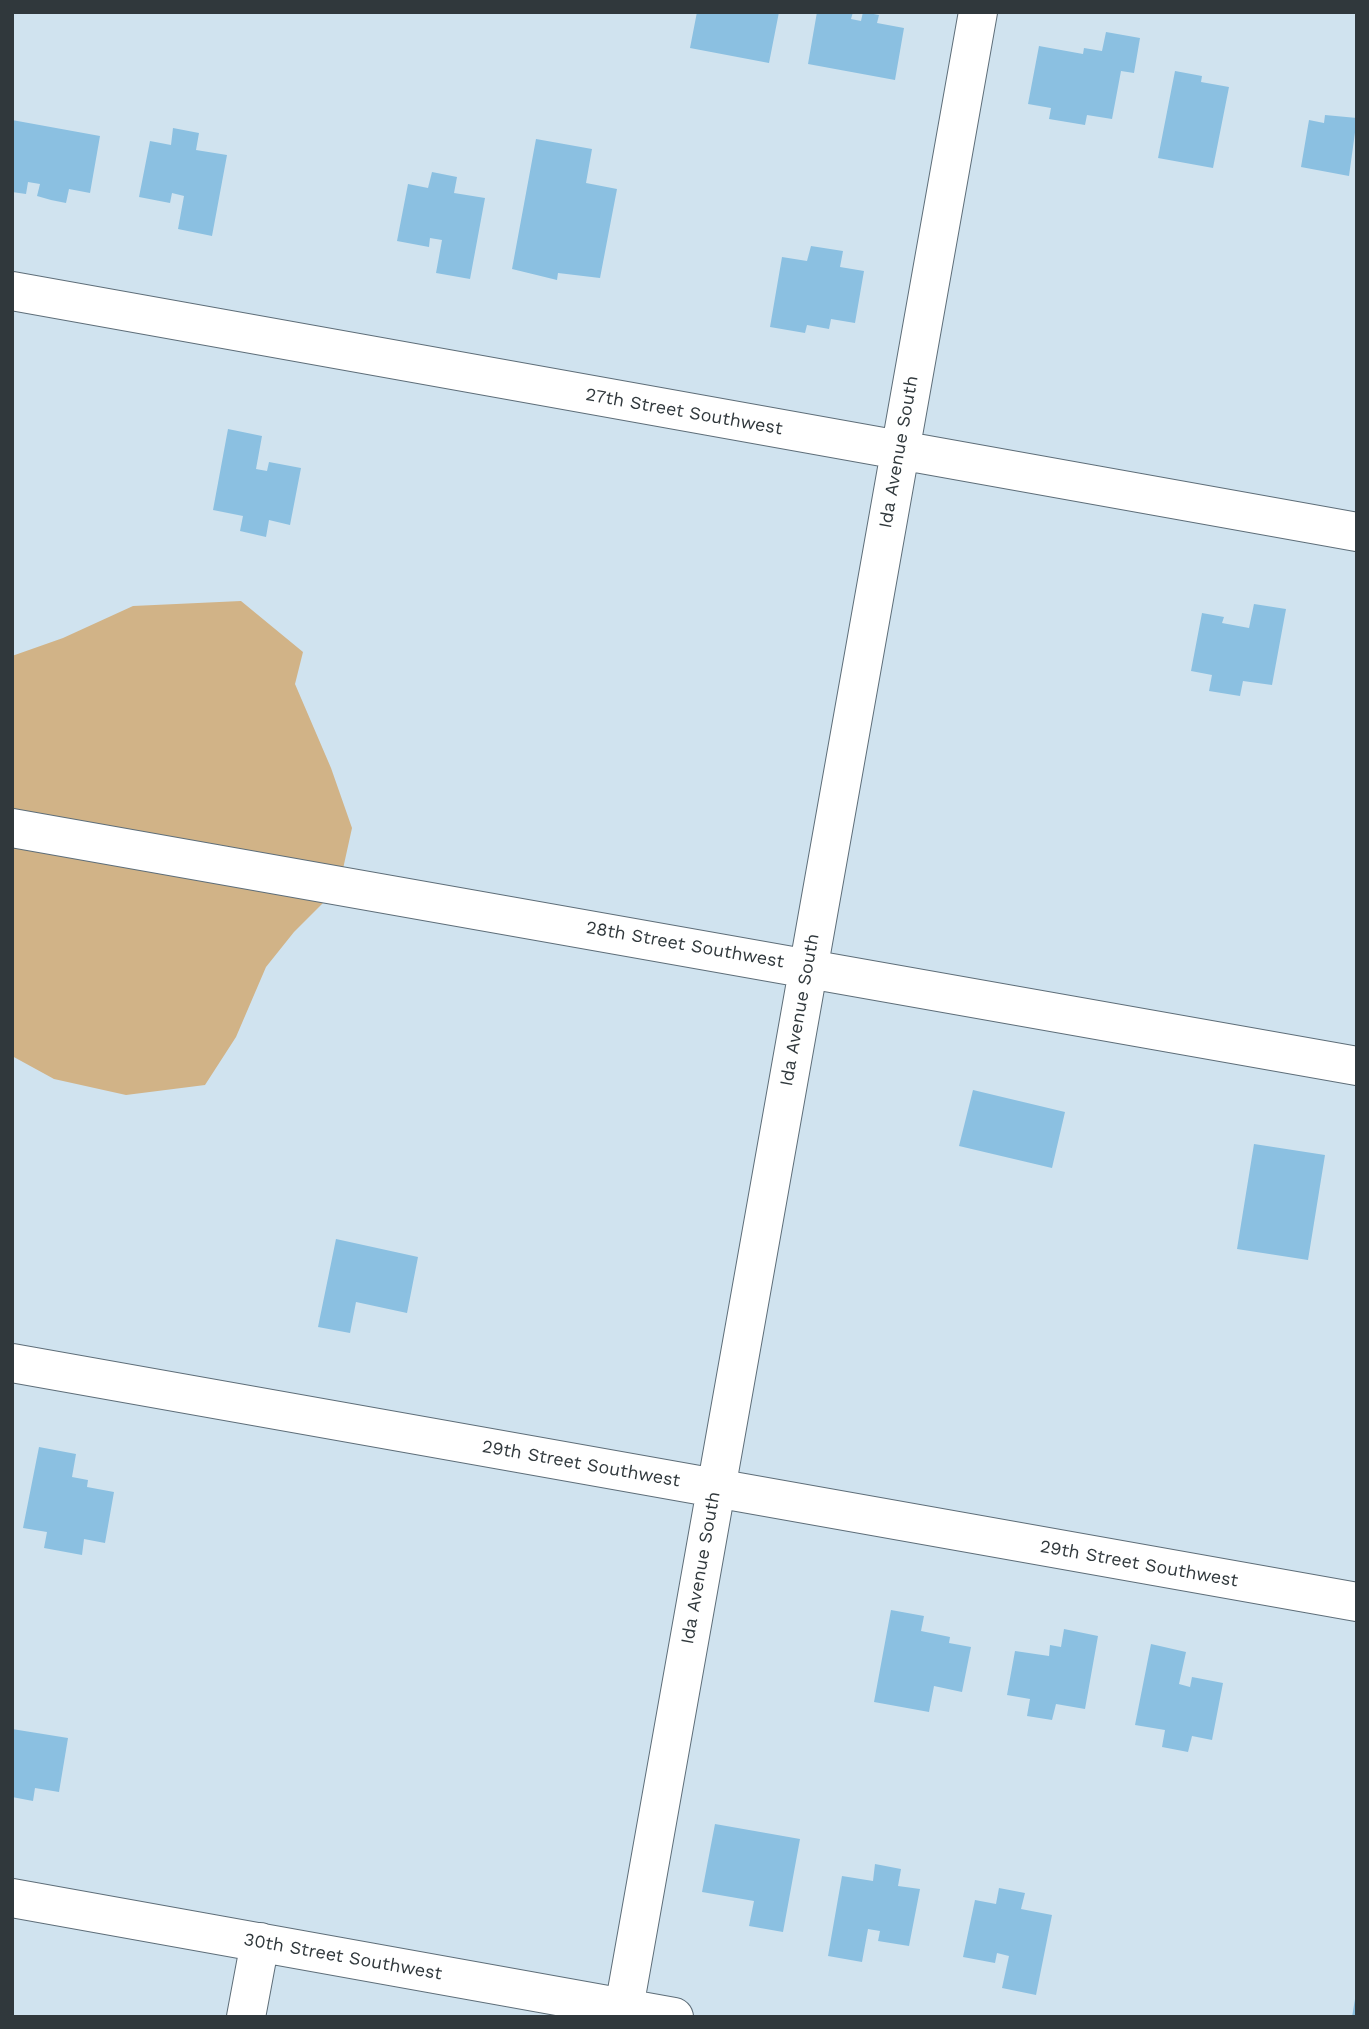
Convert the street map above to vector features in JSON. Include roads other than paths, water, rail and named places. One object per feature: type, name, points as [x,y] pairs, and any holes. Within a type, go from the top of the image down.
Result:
[{"type":"street","name":"Ida Avenue South","points":[[624,2008],[978,12]]},
{"type":"street","name":"27th Street Southwest","points":[[12,291],[1357,532]]},
{"type":"street","name":"28th Street Southwest","points":[[12,828],[1357,1066]]},
{"type":"street","name":"29th Street Southwest","points":[[12,1363],[1357,1602]]},
{"type":"street","name":"30th Street Southwest","points":[[12,1898],[674,2017]]},
{"type":"street","points":[[246,2017],[260,1942]]}]
